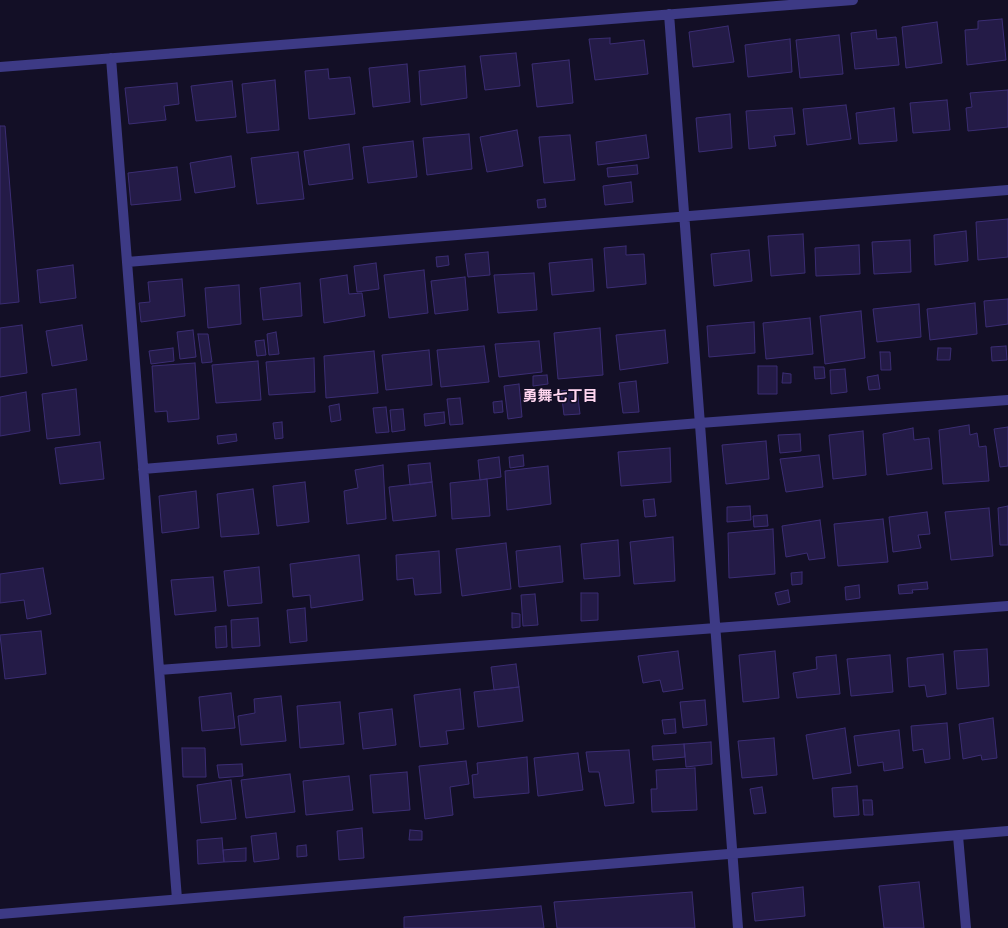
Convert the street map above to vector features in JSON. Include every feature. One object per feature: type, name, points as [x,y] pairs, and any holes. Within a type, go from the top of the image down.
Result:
[{"type":"street","points":[[0,67],[853,0]]},
{"type":"street","points":[[669,14],[738,928]]},
{"type":"street","points":[[111,58],[177,899]]},
{"type":"street","points":[[127,262],[1008,190]]},
{"type":"street","points":[[143,470],[700,423],[1008,400]]},
{"type":"street","points":[[159,670],[1008,606]]},
{"type":"street","points":[[0,914],[1008,831]]},
{"type":"street","points":[[958,836],[966,928]]},
{"type":"building","points":[[1002,19],[1006,60],[967,65],[965,30],[978,29],[978,21]]},
{"type":"building","points":[[937,22],[942,63],[906,68],[902,27]]},
{"type":"building","points":[[728,26],[734,62],[693,67],[689,32]]},
{"type":"building","points":[[876,30],[877,39],[896,37],[899,65],[855,69],[851,33]]},
{"type":"building","points":[[839,35],[843,74],[800,78],[796,40]]},
{"type":"building","points":[[610,38],[610,44],[644,40],[648,74],[595,80],[589,39]]},
{"type":"building","points":[[790,39],[792,72],[748,77],[745,45]]},
{"type":"building","points":[[516,53],[520,86],[485,90],[480,56]]},
{"type":"building","points":[[569,60],[573,103],[537,107],[532,64]]},
{"type":"building","points":[[407,64],[410,102],[373,107],[369,68]]},
{"type":"building","points":[[465,66],[467,98],[421,105],[419,71]]},
{"type":"building","points":[[328,69],[329,79],[350,77],[355,114],[309,119],[305,71]]},
{"type":"building","points":[[275,80],[279,130],[247,133],[242,84]]},
{"type":"building","points":[[232,81],[236,117],[196,121],[191,86]]},
{"type":"building","points":[[177,83],[179,104],[164,106],[166,120],[129,124],[125,88]]},
{"type":"building","points":[[1008,90],[1008,127],[968,131],[966,108],[972,107],[970,93]]},
{"type":"building","points":[[947,100],[950,130],[913,133],[910,103]]},
{"type":"building","points":[[846,105],[851,139],[807,145],[803,109]]},
{"type":"building","points":[[792,108],[795,134],[774,136],[776,146],[749,149],[746,111]]},
{"type":"building","points":[[894,108],[897,141],[859,144],[856,113]]},
{"type":"building","points":[[730,114],[732,148],[699,152],[696,118]]},
{"type":"building","points":[[0,126],[5,126],[19,302],[0,304]]},
{"type":"building","points":[[517,130],[523,166],[487,172],[480,137]]},
{"type":"building","points":[[469,134],[472,169],[427,175],[423,138]]},
{"type":"building","points":[[570,135],[575,180],[544,183],[539,137]]},
{"type":"building","points":[[646,135],[649,158],[598,165],[596,142]]},
{"type":"building","points":[[413,141],[417,177],[368,183],[363,147]]},
{"type":"building","points":[[349,144],[353,179],[309,185],[304,151]]},
{"type":"building","points":[[298,152],[304,199],[257,204],[251,158]]},
{"type":"building","points":[[231,156],[235,187],[195,193],[190,163]]},
{"type":"building","points":[[637,165],[638,174],[608,177],[607,168]]},
{"type":"building","points":[[177,167],[181,200],[131,205],[128,173]]},
{"type":"building","points":[[631,182],[633,202],[605,205],[603,186]]},
{"type":"building","points":[[545,199],[546,207],[538,208],[537,200]]},
{"type":"building","points":[[1008,219],[1008,257],[978,260],[976,222]]},
{"type":"building","points":[[966,231],[968,261],[935,265],[934,235]]},
{"type":"building","points":[[803,234],[805,273],[771,276],[768,236]]},
{"type":"building","points":[[910,240],[911,272],[874,274],[872,242]]},
{"type":"building","points":[[859,245],[860,274],[816,276],[815,248]]},
{"type":"building","points":[[626,246],[626,255],[644,254],[646,284],[607,288],[604,248]]},
{"type":"building","points":[[749,250],[752,281],[714,286],[711,254]]},
{"type":"building","points":[[488,252],[490,275],[468,277],[465,254]]},
{"type":"building","points":[[448,256],[449,265],[437,267],[436,257]]},
{"type":"building","points":[[592,259],[594,291],[552,295],[549,263]]},
{"type":"building","points":[[376,263],[379,289],[357,292],[354,266]]},
{"type":"building","points":[[73,265],[76,298],[40,303],[37,270]]},
{"type":"building","points":[[424,270],[428,313],[389,318],[384,275]]},
{"type":"building","points":[[534,273],[537,310],[498,313],[494,275]]},
{"type":"building","points":[[347,275],[349,294],[362,293],[365,316],[324,323],[320,279]]},
{"type":"building","points":[[465,277],[468,310],[435,314],[431,281]]},
{"type":"building","points":[[182,279],[185,316],[141,322],[139,303],[150,302],[148,282]]},
{"type":"building","points":[[300,283],[302,316],[263,320],[260,288]]},
{"type":"building","points":[[239,285],[241,324],[208,328],[205,288]]},
{"type":"building","points":[[1008,299],[1008,324],[986,327],[984,301]]},
{"type":"building","points":[[975,303],[977,334],[930,340],[927,309]]},
{"type":"building","points":[[919,304],[921,337],[877,342],[873,309]]},
{"type":"building","points":[[861,311],[865,358],[825,364],[820,316]]},
{"type":"building","points":[[810,318],[813,354],[766,359],[763,323]]},
{"type":"building","points":[[754,322],[755,353],[709,357],[707,326]]},
{"type":"building","points":[[22,325],[27,373],[0,377],[0,328]]},
{"type":"building","points":[[82,325],[87,360],[52,366],[46,331]]},
{"type":"building","points":[[600,328],[603,375],[558,379],[554,333]]},
{"type":"building","points":[[193,330],[196,357],[180,359],[177,332]]},
{"type":"building","points":[[665,330],[668,363],[620,370],[616,335]]},
{"type":"building","points":[[276,332],[279,354],[269,355],[267,334]]},
{"type":"building","points":[[198,334],[208,334],[212,362],[202,363]]},
{"type":"building","points":[[264,340],[266,355],[257,356],[255,341]]},
{"type":"building","points":[[539,341],[542,372],[499,377],[495,344]]},
{"type":"building","points":[[484,346],[489,382],[441,387],[437,350]]},
{"type":"building","points":[[1006,346],[1007,360],[992,361],[991,347]]},
{"type":"building","points":[[173,348],[174,361],[151,364],[149,351]]},
{"type":"building","points":[[938,348],[951,348],[950,360],[937,360]]},
{"type":"building","points":[[429,350],[432,385],[386,390],[382,355]]},
{"type":"building","points":[[374,351],[378,393],[326,398],[324,356]]},
{"type":"building","points":[[880,352],[890,352],[891,370],[881,370]]},
{"type":"building","points":[[314,358],[315,392],[269,395],[266,362]]},
{"type":"building","points":[[258,361],[261,400],[216,403],[212,365]]},
{"type":"building","points":[[195,363],[199,419],[168,422],[167,411],[155,412],[152,366]]},
{"type":"building","points":[[758,366],[777,366],[777,394],[758,394]]},
{"type":"building","points":[[814,367],[824,367],[825,378],[815,379]]},
{"type":"building","points":[[845,369],[847,392],[831,394],[830,370]]},
{"type":"building","points":[[783,373],[791,374],[791,383],[782,383]]},
{"type":"building","points":[[547,375],[548,384],[533,386],[533,376]]},
{"type":"building","points":[[878,375],[880,389],[869,390],[867,377]]},
{"type":"building","points":[[636,381],[639,412],[623,413],[619,383]]},
{"type":"building","points":[[519,384],[522,417],[508,419],[504,386]]},
{"type":"building","points":[[76,389],[80,435],[47,439],[42,394]]},
{"type":"building","points":[[577,389],[580,414],[564,415],[561,391]]},
{"type":"building","points":[[26,392],[30,431],[0,436],[0,397]]},
{"type":"building","points":[[460,398],[463,424],[450,425],[447,399]]},
{"type":"building","points":[[502,401],[503,412],[494,413],[493,402]]},
{"type":"building","points":[[339,404],[341,420],[331,422],[329,406]]},
{"type":"building","points":[[386,407],[389,432],[376,433],[373,408]]},
{"type":"building","points":[[403,409],[405,430],[392,432],[390,410]]},
{"type":"building","points":[[444,412],[445,423],[425,426],[424,414]]},
{"type":"building","points":[[282,422],[283,438],[275,439],[273,423]]},
{"type":"building","points":[[969,425],[970,435],[977,433],[979,447],[986,446],[989,481],[943,484],[939,430]]},
{"type":"building","points":[[1008,427],[1008,466],[1000,467],[994,429]]},
{"type":"building","points":[[913,428],[914,440],[929,438],[932,469],[887,475],[883,434]]},
{"type":"building","points":[[863,431],[866,475],[833,479],[829,435]]},
{"type":"building","points":[[236,434],[237,441],[218,444],[217,436]]},
{"type":"building","points":[[800,434],[801,451],[780,453],[778,435]]},
{"type":"building","points":[[766,441],[769,479],[726,484],[722,445]]},
{"type":"building","points":[[100,442],[104,479],[60,484],[55,448]]},
{"type":"building","points":[[670,448],[671,482],[621,486],[618,452]]},
{"type":"building","points":[[523,455],[524,466],[510,468],[509,457]]},
{"type":"building","points":[[819,455],[823,487],[786,492],[780,459]]},
{"type":"building","points":[[499,457],[501,477],[480,480],[478,460]]},
{"type":"building","points":[[430,463],[432,482],[410,485],[408,465]]},
{"type":"building","points":[[383,465],[386,519],[347,524],[344,491],[358,488],[355,470]]},
{"type":"building","points":[[548,466],[551,504],[507,510],[505,471]]},
{"type":"building","points":[[487,479],[490,516],[452,519],[450,483]]},
{"type":"building","points":[[305,482],[309,522],[277,526],[273,486]]},
{"type":"building","points":[[432,482],[436,516],[393,521],[389,487]]},
{"type":"building","points":[[253,489],[259,534],[221,537],[217,494]]},
{"type":"building","points":[[196,491],[199,528],[162,533],[159,496]]},
{"type":"building","points":[[654,499],[656,516],[645,517],[643,500]]},
{"type":"building","points":[[750,506],[751,520],[727,522],[727,507]]},
{"type":"building","points":[[1008,506],[1008,545],[1000,545],[998,508]]},
{"type":"building","points":[[989,508],[993,556],[951,560],[945,512]]},
{"type":"building","points":[[927,512],[930,534],[918,535],[921,548],[893,552],[889,517]]},
{"type":"building","points":[[767,515],[768,526],[754,527],[753,516]]},
{"type":"building","points":[[883,519],[888,562],[838,566],[834,524]]},
{"type":"building","points":[[820,520],[825,558],[809,560],[807,553],[786,557],[782,526]]},
{"type":"building","points":[[773,529],[775,574],[729,578],[728,533]]},
{"type":"building","points":[[673,537],[675,581],[634,584],[630,542]]},
{"type":"building","points":[[618,540],[620,576],[584,579],[581,544]]},
{"type":"building","points":[[506,543],[511,589],[462,596],[456,549]]},
{"type":"building","points":[[560,546],[563,582],[519,587],[516,551]]},
{"type":"building","points":[[439,551],[441,593],[415,595],[413,578],[397,580],[396,555]]},
{"type":"building","points":[[359,555],[363,600],[311,608],[310,595],[293,597],[290,564]]},
{"type":"building","points":[[259,567],[262,603],[228,606],[224,571]]},
{"type":"building","points":[[43,568],[51,614],[27,619],[24,600],[0,603],[0,574]]},
{"type":"building","points":[[802,572],[802,584],[792,585],[791,573]]},
{"type":"building","points":[[213,577],[216,611],[175,615],[171,580]]},
{"type":"building","points":[[927,582],[928,589],[912,590],[913,593],[899,594],[898,585]]},
{"type":"building","points":[[859,585],[860,598],[846,600],[845,587]]},
{"type":"building","points":[[788,590],[790,602],[778,605],[775,593]]},
{"type":"building","points":[[581,593],[598,593],[598,620],[581,621]]},
{"type":"building","points":[[535,594],[538,625],[523,626],[521,595]]},
{"type":"building","points":[[305,608],[307,641],[290,643],[287,610]]},
{"type":"building","points":[[512,613],[520,614],[520,627],[512,628]]},
{"type":"building","points":[[258,618],[260,646],[232,648],[231,620]]},
{"type":"building","points":[[226,626],[227,647],[216,648],[215,627]]},
{"type":"building","points":[[41,631],[46,674],[5,679],[0,635]]},
{"type":"building","points":[[987,649],[989,686],[957,689],[954,651]]},
{"type":"building","points":[[678,651],[683,689],[663,692],[660,680],[643,683],[638,656]]},
{"type":"building","points":[[775,651],[779,698],[743,702],[739,655]]},
{"type":"building","points":[[943,654],[946,694],[927,697],[925,685],[909,687],[907,658]]},
{"type":"building","points":[[836,655],[840,694],[797,698],[793,673],[817,669],[816,657]]},
{"type":"building","points":[[890,655],[893,692],[851,696],[847,659]]},
{"type":"building","points":[[516,664],[519,687],[494,690],[491,667]]},
{"type":"building","points":[[519,687],[523,721],[478,727],[474,692]]},
{"type":"building","points":[[460,689],[464,729],[446,731],[448,744],[420,747],[414,695]]},
{"type":"building","points":[[231,693],[235,728],[202,731],[199,697]]},
{"type":"building","points":[[281,696],[286,741],[241,745],[238,716],[255,713],[254,699]]},
{"type":"building","points":[[705,700],[707,725],[683,728],[680,702]]},
{"type":"building","points":[[340,702],[344,744],[300,748],[297,706]]},
{"type":"building","points":[[392,709],[396,745],[363,749],[359,713]]},
{"type":"building","points":[[993,718],[997,758],[982,760],[981,755],[963,759],[959,724]]},
{"type":"building","points":[[675,719],[676,733],[664,734],[662,720]]},
{"type":"building","points":[[947,723],[950,759],[925,763],[923,749],[913,751],[911,726]]},
{"type":"building","points":[[845,728],[851,773],[813,779],[806,735]]},
{"type":"building","points":[[899,730],[903,768],[884,771],[883,762],[858,766],[854,736]]},
{"type":"building","points":[[774,738],[777,775],[742,778],[738,741]]},
{"type":"building","points":[[711,742],[712,764],[686,767],[684,744]]},
{"type":"building","points":[[684,744],[685,757],[653,760],[652,746]]},
{"type":"building","points":[[182,748],[205,748],[206,777],[183,777]]},
{"type":"building","points":[[629,750],[634,803],[605,806],[599,772],[589,772],[586,752]]},
{"type":"building","points":[[578,753],[583,790],[538,796],[534,758]]},
{"type":"building","points":[[527,757],[529,793],[474,798],[472,775],[478,774],[477,763]]},
{"type":"building","points":[[466,761],[469,784],[450,787],[453,815],[425,819],[419,766]]},
{"type":"building","points":[[242,764],[243,776],[219,778],[217,765]]},
{"type":"building","points":[[695,768],[697,810],[652,812],[651,789],[657,789],[656,770]]},
{"type":"building","points":[[407,772],[410,810],[373,813],[370,775]]},
{"type":"building","points":[[290,774],[295,812],[246,818],[241,780]]},
{"type":"building","points":[[349,776],[353,810],[306,815],[303,781]]},
{"type":"building","points":[[231,780],[236,819],[201,823],[197,785]]},
{"type":"building","points":[[857,786],[859,815],[834,817],[832,788]]},
{"type":"building","points":[[762,787],[766,813],[754,814],[750,789]]},
{"type":"building","points":[[863,800],[872,800],[873,815],[864,815]]},
{"type":"building","points":[[362,828],[364,858],[339,860],[337,831]]},
{"type":"building","points":[[410,830],[422,831],[422,840],[409,840]]},
{"type":"building","points":[[276,833],[279,859],[254,862],[251,836]]},
{"type":"building","points":[[222,838],[224,862],[198,864],[197,840]]},
{"type":"building","points":[[306,845],[307,856],[297,857],[297,846]]},
{"type":"building","points":[[246,848],[246,861],[224,862],[223,850]]},
{"type":"building","points":[[919,882],[924,928],[884,928],[879,886]]},
{"type":"building","points":[[803,887],[805,916],[755,921],[752,893]]},
{"type":"building","points":[[692,892],[695,928],[557,928],[554,902]]},
{"type":"building","points":[[541,906],[544,928],[404,928],[404,917]]},
{"type":"district","name":"勇舞七丁目","points":[[560,397]]}]
